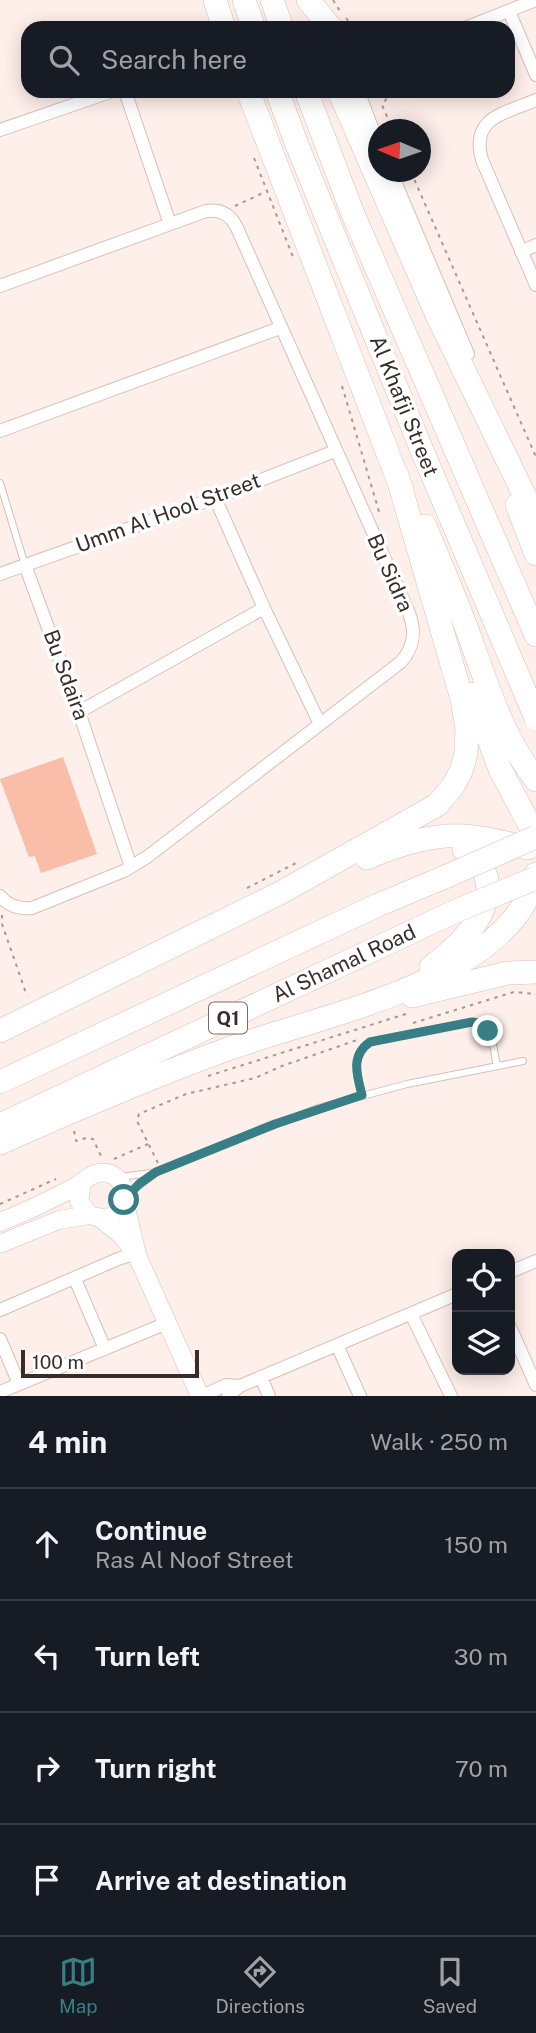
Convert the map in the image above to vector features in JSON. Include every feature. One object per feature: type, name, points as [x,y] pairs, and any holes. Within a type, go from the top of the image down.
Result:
[{"type":"highway","points":[[215,0],[221,21]]},
{"type":"highway","points":[[244,0],[252,21]]},
{"type":"highway","points":[[272,0],[280,21]]},
{"type":"highway","points":[[306,0],[313,21]]},
{"type":"highway","points":[[306,0],[326,21]]},
{"type":"highway","points":[[251,98],[397,475],[495,758],[536,837]]},
{"type":"highway","name":"Al Khafji Street","points":[[280,98],[421,448],[536,718]]},
{"type":"highway","name":"Al Khafji Street","points":[[309,98],[353,214],[536,635]]},
{"type":"highway","points":[[356,98],[437,315],[536,519]]},
{"type":"highway","points":[[491,424],[520,516],[536,554]]},
{"type":"highway","points":[[397,475],[415,499],[504,730],[536,780]]},
{"type":"highway","points":[[0,1031],[280,893],[425,813],[448,794],[461,771],[467,744],[462,699],[397,475]]},
{"type":"highway","points":[[466,627],[503,686],[516,696],[536,698]]},
{"type":"highway","points":[[280,893],[408,843],[461,835],[536,850]]},
{"type":"highway","name":"Al Shamal Road","points":[[0,1082],[378,905],[536,837]]},
{"type":"highway","points":[[382,1000],[454,949],[479,918],[488,893],[482,867],[463,849],[446,844],[408,843]]},
{"type":"highway","points":[[0,1143],[92,1102],[226,1049],[382,1000],[457,965],[484,946],[524,904],[536,876]]},
{"type":"highway","name":"Al Shamal Road","points":[[0,1125],[536,876]]},
{"type":"highway","points":[[382,1000],[430,992],[508,973],[536,972]]},
{"type":"street","points":[[321,0],[329,21]]},
{"type":"street","points":[[483,21],[536,0]]},
{"type":"street","points":[[509,11],[513,21]]},
{"type":"street","points":[[515,25],[536,75]]},
{"type":"street","points":[[0,130],[93,98]]},
{"type":"street","points":[[127,98],[170,224]]},
{"type":"street","points":[[357,98],[368,121]]},
{"type":"street","points":[[536,100],[488,121],[481,132],[478,145],[536,285]]},
{"type":"street","points":[[395,182],[472,365],[491,424]]},
{"type":"street","points":[[0,286],[206,211],[222,212]]},
{"type":"street","name":"Bu Sidra","points":[[1,898],[23,909],[32,908],[131,867],[155,852],[401,662],[410,649],[414,631],[409,613],[237,228],[229,216],[222,212]]},
{"type":"street","points":[[521,252],[536,246]]},
{"type":"street","points":[[0,431],[280,328]]},
{"type":"street","name":"Umm Al Hool Street","points":[[0,574],[215,498],[335,451]]},
{"type":"street","points":[[215,498],[320,724]]},
{"type":"street","name":"Bu Sdaira","points":[[25,565],[79,712],[131,867]]},
{"type":"street","points":[[79,712],[264,608]]},
{"type":"street","points":[[0,1222],[82,1183],[92,1175],[108,1171],[121,1184],[136,1253],[201,1396],[226,1385],[240,1386]]},
{"type":"street","points":[[82,1183],[79,1201],[95,1217],[120,1234],[136,1253]]},
{"type":"street","points":[[0,1244],[59,1220],[116,1214],[124,1199]]},
{"type":"street","points":[[0,1310],[136,1253]]},
{"type":"street","points":[[515,1270],[536,1261]]},
{"type":"street","points":[[75,1279],[105,1349]]},
{"type":"street","points":[[228,1396],[240,1386],[452,1296]]},
{"type":"street","points":[[411,1314],[451,1396]]},
{"type":"street","points":[[0,1392],[167,1323]]},
{"type":"street","points":[[515,1337],[536,1385]]},
{"type":"street","points":[[0,1339],[19,1384]]},
{"type":"street","points":[[337,1345],[360,1396]]},
{"type":"street","points":[[261,1377],[269,1396]]},
{"type":"lane","name":"Bu Sdaira","points":[[0,483],[25,565]]},
{"type":"lane","points":[[362,1095],[356,1071],[357,1058],[364,1046],[377,1040],[472,1022],[479,1023],[491,1036],[497,1066]]},
{"type":"lane","points":[[124,1199],[139,1184],[159,1171],[275,1124],[362,1095],[523,1061]]},
{"type":"lane","points":[[108,1171],[159,1171]]},
{"type":"path","points":[[387,98],[382,105],[388,119]]},
{"type":"path","points":[[253,154],[294,261]]},
{"type":"path","points":[[415,182],[536,457]]},
{"type":"path","points":[[222,212],[266,192]]},
{"type":"path","points":[[340,379],[382,522]]},
{"type":"path","points":[[239,894],[261,879],[297,862]]},
{"type":"path","points":[[1,898],[2,924],[28,998]]},
{"type":"path","points":[[403,1026],[514,992],[536,994]]},
{"type":"path","points":[[201,1078],[416,1011]]},
{"type":"path","points":[[159,1171],[137,1121],[139,1114],[186,1094],[255,1078],[366,1037]]},
{"type":"path","points":[[75,1129],[73,1135],[76,1142],[86,1138],[93,1139],[108,1171],[149,1144]]},
{"type":"shaded area","points":[[63,757],[97,854],[41,873],[35,856],[29,857],[0,779]]},
{"type":"route","points":[[124,1200],[139,1184],[156,1172],[275,1124],[362,1095],[356,1064],[359,1052],[370,1042],[472,1022],[479,1023],[488,1031]]}]
